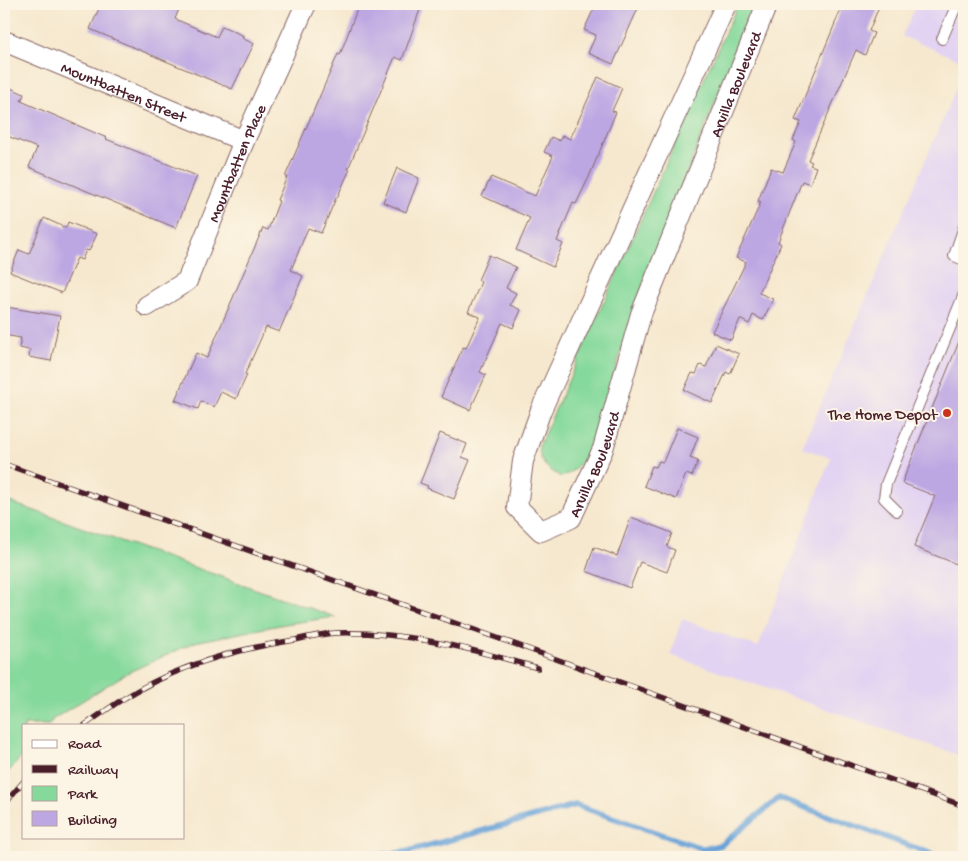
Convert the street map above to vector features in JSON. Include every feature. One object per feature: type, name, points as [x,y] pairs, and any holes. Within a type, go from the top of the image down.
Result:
[{"type":"street","name":"Mountbatten Place","points":[[148,306],[187,281],[244,141],[306,4]]},
{"type":"street","name":"Arvilla Boulevard","points":[[726,4],[541,410],[523,461],[517,507],[541,531],[571,518],[604,449],[641,314],[767,4]]},
{"type":"street","name":"Mountbatten Street","points":[[4,41],[244,141]]},
{"type":"lane","points":[[942,39],[957,4]]},
{"type":"lane","points":[[964,228],[954,256],[964,260]]},
{"type":"lane","points":[[897,511],[884,498],[886,484],[964,294]]},
{"type":"shaded area","points":[[917,4],[964,4],[964,62],[902,36]]},
{"type":"shaded area","points":[[964,70],[964,757],[670,655],[682,619],[758,647],[831,458],[802,448]]},
{"type":"green space","points":[[738,4],[754,4],[646,276],[587,456],[571,472],[561,477],[542,462],[539,446]]},
{"type":"green space","points":[[4,500],[335,617],[285,624],[195,642],[127,673],[53,719],[50,724],[22,724],[22,756],[4,777]]},
{"type":"building","points":[[101,4],[181,4],[175,19],[217,37],[222,26],[244,36],[242,38],[254,44],[232,89],[90,29]]},
{"type":"building","points":[[359,4],[422,4],[402,60],[395,57],[348,169],[350,169],[321,233],[308,228],[291,270],[303,276],[279,332],[266,327],[236,399],[221,392],[214,407],[201,401],[198,409],[175,400],[196,353],[207,358],[263,228],[268,230],[279,201],[277,200],[287,177],[285,177],[338,54],[340,55]]},
{"type":"building","points":[[596,4],[640,4],[613,64],[588,53],[596,35],[584,30]]},
{"type":"building","points":[[843,4],[880,4],[869,31],[874,33],[865,55],[856,50],[808,160],[812,162],[810,165],[816,167],[810,184],[802,181],[778,242],[781,244],[759,293],[773,299],[763,320],[753,315],[749,324],[740,319],[731,340],[712,332],[746,262],[736,258],[761,202],[758,201],[771,168],[783,172],[796,142],[793,140],[801,122],[795,120]]},
{"type":"building","points":[[598,77],[622,88],[612,111],[616,112],[589,177],[576,204],[573,203],[557,241],[563,244],[553,267],[516,250],[530,218],[482,196],[491,177],[535,196],[553,156],[544,152],[551,137],[560,141],[562,135],[570,139]]},
{"type":"building","points":[[4,85],[24,94],[21,101],[106,139],[197,176],[176,228],[29,167],[37,148],[5,135],[4,138]]},
{"type":"building","points":[[397,168],[419,178],[406,212],[383,202]]},
{"type":"building","points":[[44,218],[66,228],[68,222],[97,234],[89,251],[86,250],[82,260],[77,258],[62,293],[10,272],[19,250],[29,254]]},
{"type":"building","points":[[489,255],[516,267],[506,288],[516,293],[510,305],[521,310],[513,328],[502,323],[480,372],[486,375],[470,410],[441,397],[463,347],[466,348],[480,317],[468,312],[481,282],[478,280]]},
{"type":"building","points":[[6,307],[60,316],[51,361],[29,357],[30,350],[19,348],[21,338],[4,335]]},
{"type":"building","name":"The Home Depot","points":[[964,329],[964,567],[914,547],[935,496],[902,483]]},
{"type":"building","points":[[716,344],[739,354],[730,374],[726,372],[712,403],[684,390],[692,373],[696,374],[700,365],[706,367]]},
{"type":"building","points":[[677,428],[698,437],[690,458],[698,461],[692,476],[686,474],[676,499],[644,486],[652,466],[656,467],[659,461],[663,462]]},
{"type":"building","points":[[440,433],[467,444],[462,457],[470,460],[454,499],[427,488],[428,486],[420,483]]},
{"type":"building","points":[[631,517],[672,533],[667,547],[675,550],[667,572],[640,562],[630,588],[586,571],[594,547],[617,556]]},
{"type":"waterway","points":[[704,849],[721,845],[779,798],[940,857]]},
{"type":"waterway","points":[[361,857],[406,852],[576,805],[704,849]]},
{"type":"waterway","points":[[701,857],[704,849]]},
{"type":"railway","points":[[4,464],[520,646],[964,806]]},
{"type":"railway","points":[[86,724],[118,702],[184,669],[228,654],[326,634],[362,633],[413,638],[463,648],[538,668]]},
{"type":"railway","points":[[4,804],[22,783]]},
{"type":"place","name":"The Home Depot","points":[[947,413]]}]
